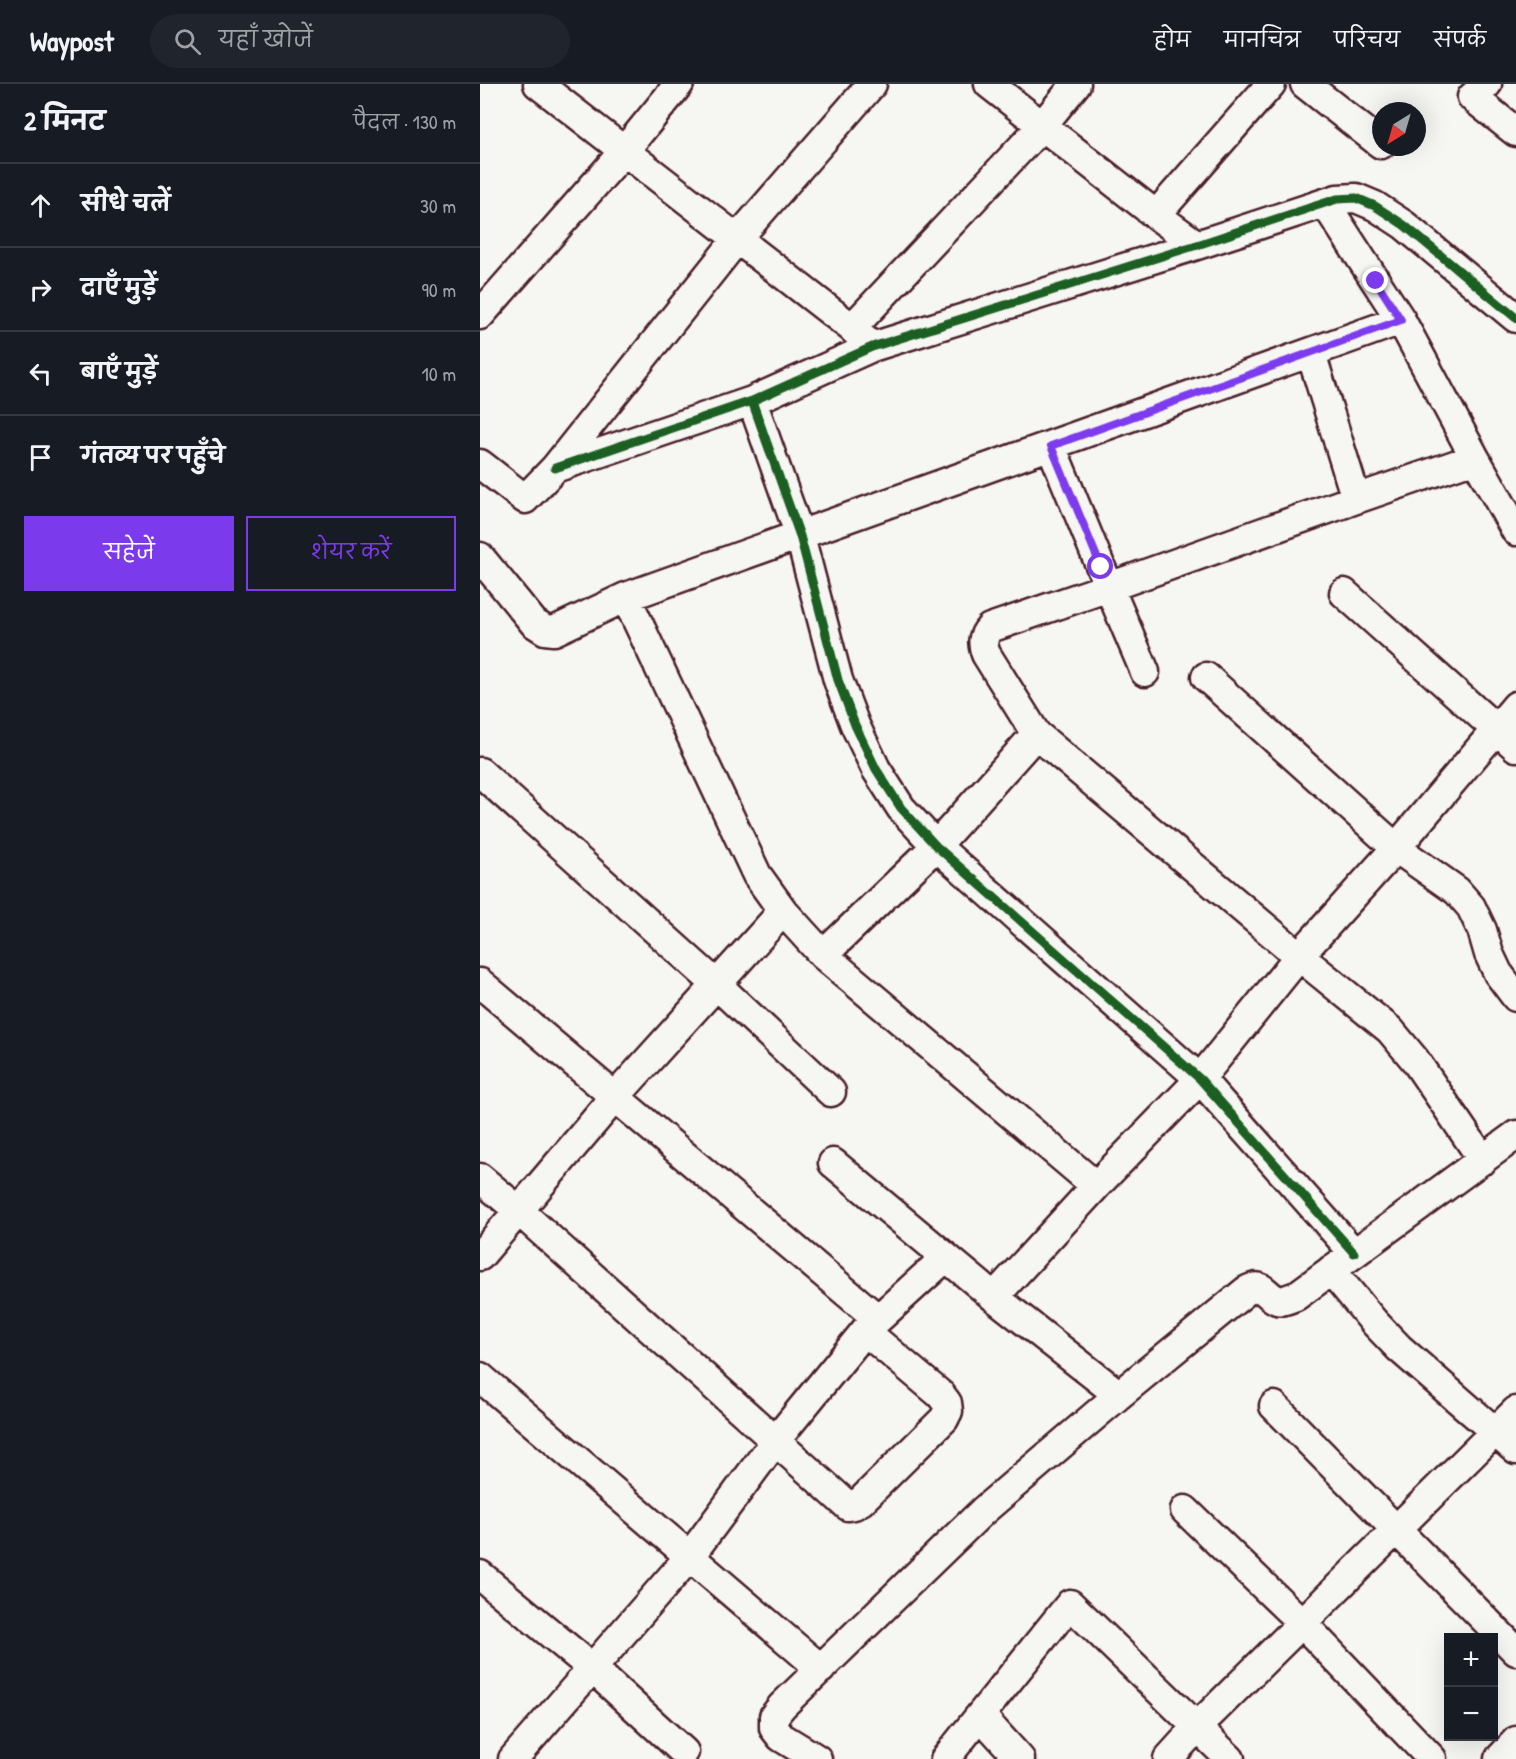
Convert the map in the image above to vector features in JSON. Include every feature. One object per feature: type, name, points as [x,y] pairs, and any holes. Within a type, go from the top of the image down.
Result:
[{"type":"street","points":[[538,84],[626,150],[862,337]]},
{"type":"street","points":[[480,315],[626,150],[679,84]]},
{"type":"street","points":[[480,464],[525,499],[555,468],[737,239],[872,84]]},
{"type":"street","points":[[989,84],[1041,127],[1197,245]]},
{"type":"street","points":[[862,337],[1076,84]]},
{"type":"street","points":[[1156,215],[1271,84]]},
{"type":"street","points":[[1305,84],[1372,138]]},
{"type":"street","points":[[1487,84],[1472,97],[1516,132]]},
{"type":"street","points":[[555,468],[752,401],[862,337],[1197,245],[1337,199],[1356,198],[1375,206],[1404,225],[1516,318]]},
{"type":"street","points":[[1325,203],[1401,320],[1474,458],[1516,531]]},
{"type":"street","points":[[480,557],[534,623],[545,630],[554,630],[626,597],[1401,320]]},
{"type":"street","points":[[1311,353],[1356,499]]},
{"type":"street","points":[[752,401],[800,536],[838,680],[855,725],[876,769],[901,808],[936,846],[1200,1079],[1354,1253]]},
{"type":"street","points":[[1051,446],[1144,672]]},
{"type":"street","points":[[1474,458],[990,628],[984,635],[982,645],[1036,734],[1390,1030],[1405,1046],[1483,1160]]},
{"type":"street","points":[[1344,593],[1506,738]]},
{"type":"street","points":[[626,597],[737,836],[757,875],[783,911],[823,955],[1096,1186]]},
{"type":"street","points":[[1206,677],[1396,848],[1457,891],[1471,907],[1498,973],[1516,997]]},
{"type":"street","points":[[994,1297],[1096,1186],[1200,1079],[1299,956],[1396,848],[1506,738],[1516,706]]},
{"type":"street","points":[[823,955],[936,846],[1036,734]]},
{"type":"street","points":[[480,772],[716,984],[831,1092]]},
{"type":"street","points":[[480,1256],[615,1097],[783,911]]},
{"type":"street","points":[[480,982],[615,1097],[871,1325],[941,1395],[947,1403],[948,1411],[944,1419],[861,1501],[848,1506],[480,1178]]},
{"type":"street","points":[[817,1759],[781,1737],[774,1728],[774,1716],[983,1511],[1246,1291],[1254,1287],[1261,1288],[1277,1300],[1286,1300],[1296,1296],[1516,1135]]},
{"type":"street","points":[[833,1163],[994,1297],[1119,1395]]},
{"type":"street","points":[[513,1759],[690,1556],[776,1440],[871,1325],[946,1257]]},
{"type":"street","points":[[1331,1270],[1399,1348],[1516,1450]]},
{"type":"street","points":[[480,1377],[821,1669]]},
{"type":"street","points":[[1274,1406],[1516,1651]]},
{"type":"street","points":[[1168,1759],[1197,1727],[1516,1411]]},
{"type":"street","points":[[1185,1510],[1302,1623],[1432,1759]]},
{"type":"street","points":[[480,1575],[592,1668],[684,1752]]},
{"type":"street","points":[[945,1759],[1070,1604],[1230,1759]]},
{"type":"street","points":[[981,1716],[1020,1759]]},
{"type":"street","points":[[1499,1759],[1516,1741]]},
{"type":"cycle path","points":[[555,468],[752,401],[872,347],[1337,199],[1356,198],[1375,206],[1404,225],[1516,318]]},
{"type":"cycle path","points":[[752,401],[800,536],[838,680],[855,725],[876,769],[901,808],[936,846],[1200,1079],[1354,1253]]},
{"type":"route","points":[[1101,567],[1051,446],[1401,320],[1376,281]]}]
